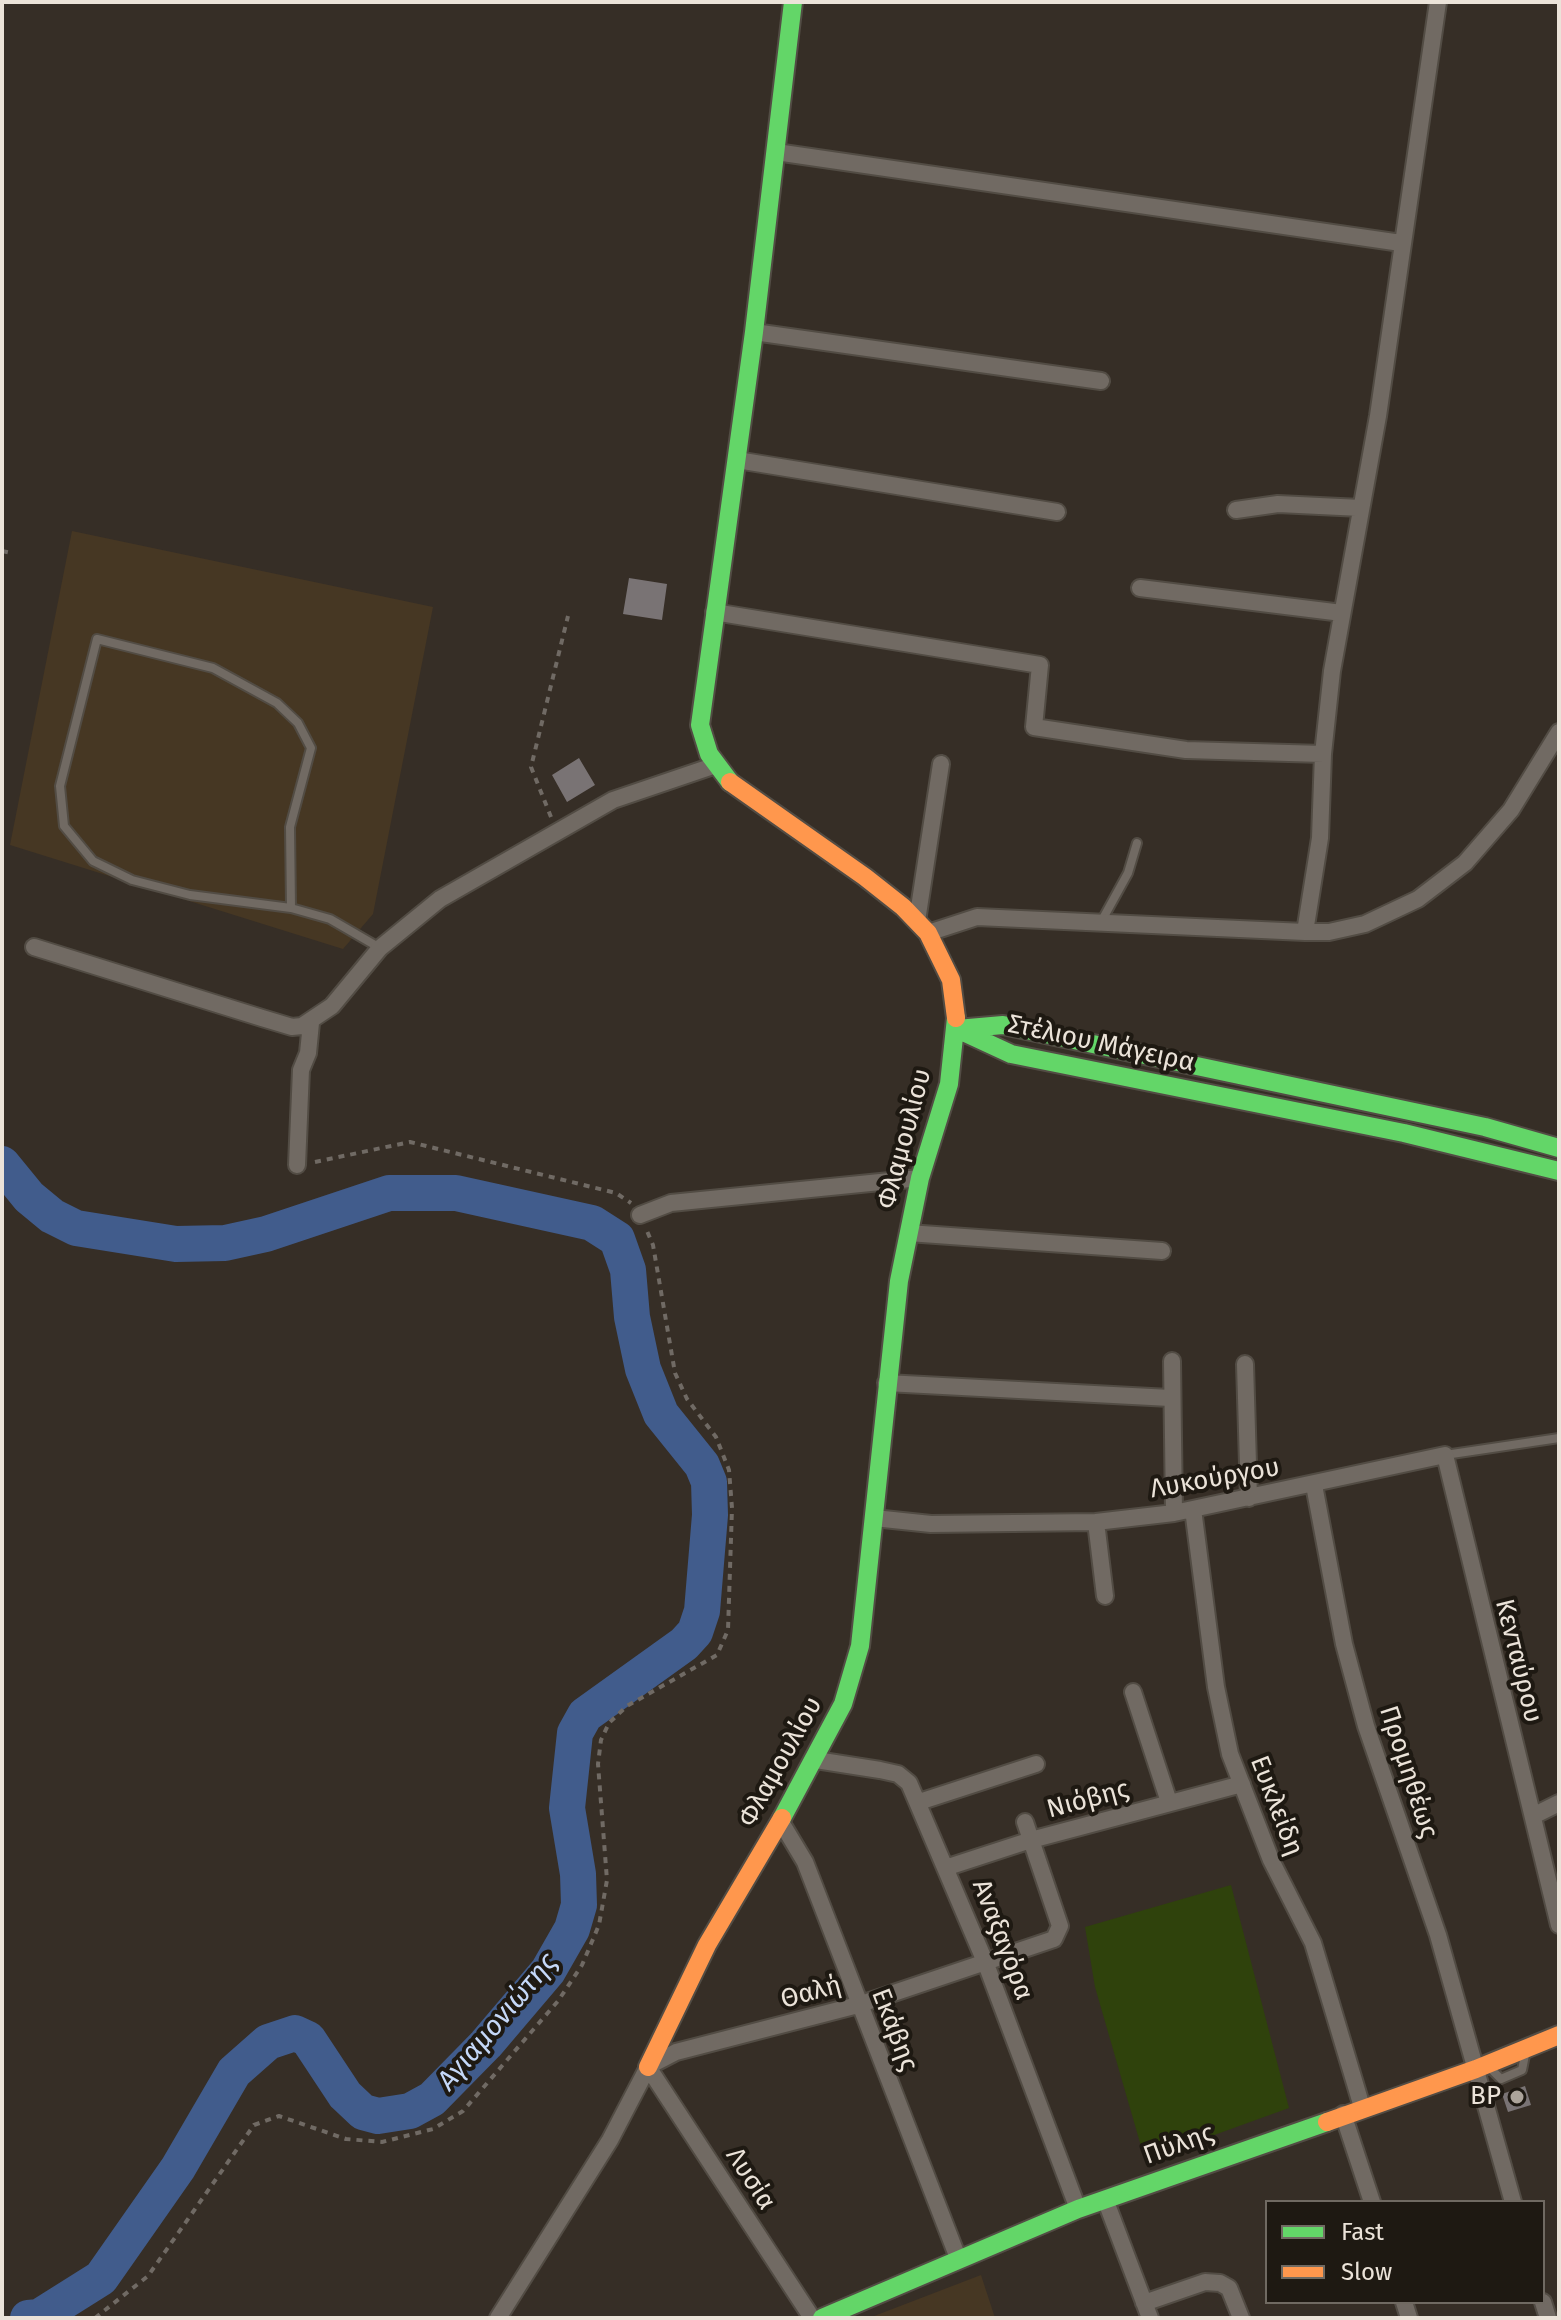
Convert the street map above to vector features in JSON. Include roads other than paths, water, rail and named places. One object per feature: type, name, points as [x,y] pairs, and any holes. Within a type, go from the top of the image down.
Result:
[{"type":"main road","points":[[793,2],[754,332],[700,725],[705,745],[716,765],[744,793],[865,877],[922,927]]},
{"type":"main road","name":"Φλαμουλίου","points":[[648,2067],[707,1945],[816,1760],[843,1704],[860,1646],[886,1383],[908,1233],[920,1178],[949,1084],[957,1029],[951,980],[922,927]]},
{"type":"main road","name":"Στέλιου Μάγειρα","points":[[957,1029],[1003,1025],[1485,1127],[1559,1148]]},
{"type":"main road","name":"Στέλιου Μάγειρα","points":[[957,1029],[1011,1054],[1404,1133],[1559,1171]]},
{"type":"main road","name":"Πύλης","points":[[822,2318],[1078,2209],[1481,2067],[1559,2035]]},
{"type":"street","points":[[1305,932],[1320,838],[1323,754],[1342,613],[1378,416],[1438,2]]},
{"type":"street","points":[[776,152],[1401,243]]},
{"type":"street","points":[[754,332],[1101,381]]},
{"type":"street","points":[[737,460],[1057,512]]},
{"type":"street","points":[[1236,510],[1278,504],[1361,508]]},
{"type":"street","points":[[1140,588],[1342,613]]},
{"type":"street","points":[[714,612],[1040,665],[1034,727],[1186,750],[1323,754]]},
{"type":"street","points":[[941,764],[922,927],[977,917],[1329,932],[1365,924],[1436,888],[1491,836],[1538,769],[1559,732]]},
{"type":"street","points":[[34,947],[292,1027],[311,1023],[332,1006],[380,948],[440,899],[558,830],[633,792],[716,765]]},
{"type":"street","points":[[297,1165],[301,1070],[308,1053],[311,1023]]},
{"type":"street","points":[[640,1215],[671,1203],[920,1178]]},
{"type":"street","points":[[908,1233],[1162,1251]]},
{"type":"street","points":[[1172,1361],[1170,1398],[1174,1513]]},
{"type":"street","points":[[1245,1364],[1249,1498]]},
{"type":"street","points":[[886,1383],[1170,1398]]},
{"type":"street","name":"Λυκούργου","points":[[874,1518],[931,1524],[1096,1522],[1174,1513],[1445,1455]]},
{"type":"street","name":"Κενταύρου","points":[[1445,1455],[1559,1925]]},
{"type":"street","name":"Προμηθέως","points":[[1314,1485],[1344,1644],[1366,1726],[1481,2067],[1513,2200]]},
{"type":"street","name":"Ευκλείδη","points":[[1193,1509],[1223,1729],[1282,1885],[1313,1943],[1362,2107]]},
{"type":"street","points":[[1096,1522],[1105,1596]]},
{"type":"street","points":[[1133,1692],[1169,1802]]},
{"type":"street","name":"Αναξαγόρα","points":[[816,1760],[898,1774],[909,1783],[948,1867],[1078,2209]]},
{"type":"street","points":[[919,1802],[1036,1764]]},
{"type":"street","name":"Νιόβης","points":[[948,1867],[1031,1840],[1242,1784]]},
{"type":"street","points":[[1533,1816],[1559,1803]]},
{"type":"street","name":"Εκάβης","points":[[781,1822],[805,1862],[958,2258]]},
{"type":"street","points":[[1025,1822],[1031,1840]]},
{"type":"street","name":"Θαλή","points":[[648,2067],[676,2052],[858,2005],[986,1964],[1059,1934],[1060,1926],[1031,1840]]},
{"type":"street","name":"Φλαμουλίου","points":[[498,2318],[610,2140],[648,2067]]},
{"type":"street","name":"Λυσία","points":[[648,2067],[812,2318]]},
{"type":"street","points":[[1343,2114],[1371,2200]]},
{"type":"street","points":[[1105,2199],[1147,2311],[1205,2282],[1220,2283],[1229,2288],[1241,2318]]},
{"type":"lane","points":[[291,908],[290,827],[311,748],[298,723],[277,703],[213,668],[97,639],[60,786],[64,826],[93,861],[132,880],[203,897],[291,908],[330,919],[380,948]]},
{"type":"lane","points":[[1101,922],[1128,873],[1137,843]]},
{"type":"lane","name":"Λυκούργου","points":[[1445,1455],[1559,1438]]},
{"type":"waterway","name":"Αγιαμονιώτης","points":[[2,1164],[29,1197],[52,1216],[76,1228],[176,1244],[225,1243],[266,1234],[389,1193],[456,1193],[592,1223],[617,1239],[628,1270],[632,1317],[643,1369],[661,1414],[702,1465],[709,1482],[710,1515],[702,1611],[695,1632],[684,1644],[585,1715],[575,1733],[567,1808],[578,1874],[579,1905],[572,1929],[548,1971],[486,2044],[432,2099],[410,2111],[378,2116],[363,2112],[345,2095],[308,2039],[295,2033],[268,2042],[234,2072],[178,2168],[101,2278],[39,2317],[28,2318]]},
{"type":"place","name":"BP","points":[[1517,2097]]}]
